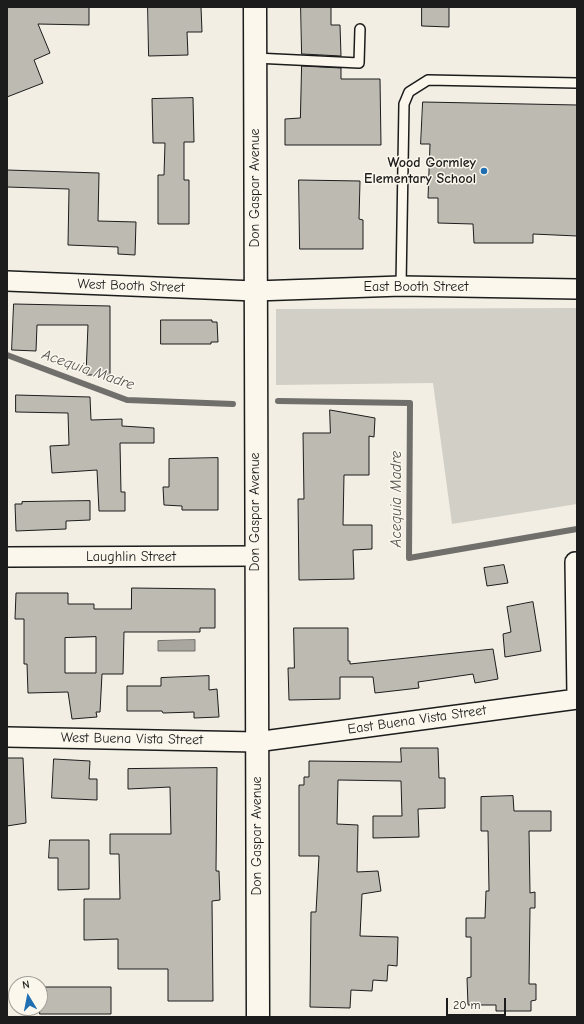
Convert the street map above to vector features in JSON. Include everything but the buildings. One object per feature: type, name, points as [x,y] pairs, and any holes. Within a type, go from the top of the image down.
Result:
[{"type":"street","name":"Don Gaspar Avenue","points":[[255,7],[258,1017]]},
{"type":"street","name":"West Booth Street","points":[[7,282],[255,291]]},
{"type":"street","name":"East Booth Street","points":[[255,291],[401,286],[577,289]]},
{"type":"street","name":"Laughlin Street","points":[[7,557],[256,556]]},
{"type":"street","points":[[575,562],[577,695]]},
{"type":"street","name":"East Buena Vista Street","points":[[256,742],[577,699]]},
{"type":"street","name":"West Buena Vista Street","points":[[7,737],[256,742]]},
{"type":"lane","points":[[255,58],[359,63],[360,29]]},
{"type":"lane","points":[[401,286],[404,104],[409,92],[428,80],[577,83]]},
{"type":"shaded area","points":[[577,308],[577,504],[452,524],[433,383],[276,385],[276,309]]},
{"type":"shaded area","points":[[195,640],[195,651],[158,651],[158,641]]},
{"type":"waterway","name":"Acequia Madre","points":[[7,355],[127,400],[233,404]]},
{"type":"waterway","name":"Acequia Madre","points":[[278,401],[410,403],[409,558],[577,529]]},
{"type":"place","name":"Wood Gormley Elementary School","points":[[484,171]]}]
